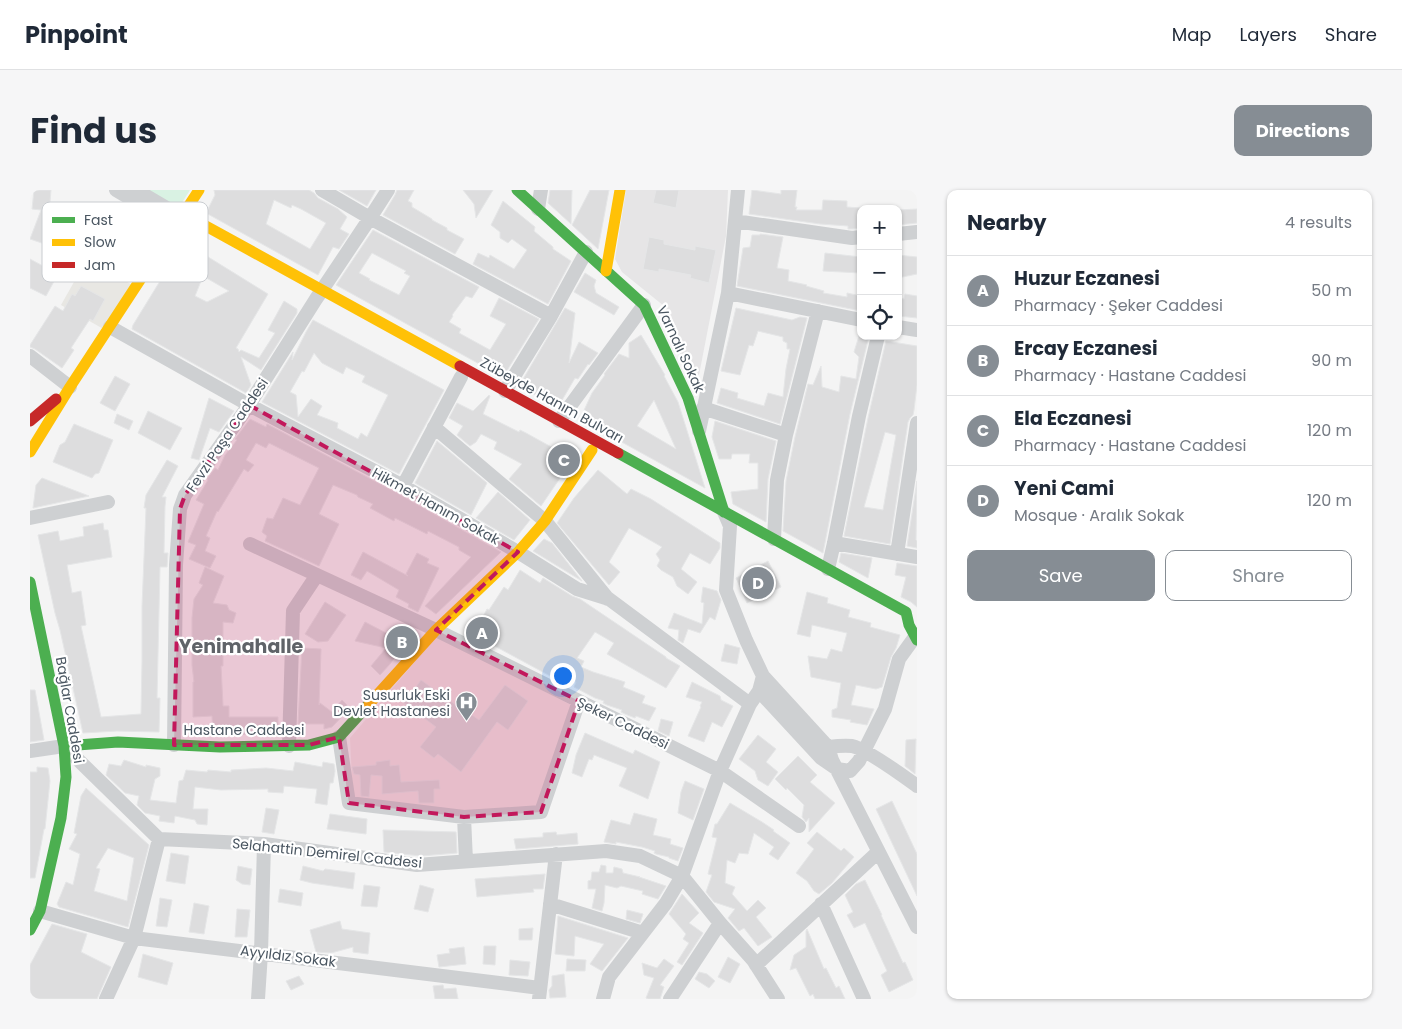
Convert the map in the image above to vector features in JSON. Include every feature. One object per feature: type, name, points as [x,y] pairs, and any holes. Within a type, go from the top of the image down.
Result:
[{"type":"main road","points":[[192,202],[199,190]]},
{"type":"main road","name":"Varnalı Sokak","points":[[517,190],[644,305],[688,398],[724,512]]},
{"type":"main road","points":[[606,271],[620,190]]},
{"type":"main road","points":[[208,234],[319,294],[461,377],[730,526],[915,634]]},
{"type":"main road","points":[[30,452],[70,387],[140,282]]},
{"type":"main road","name":"Zübeyde Hanım Bulvarı","points":[[319,294],[505,391],[906,612],[915,634]]},
{"type":"main road","points":[[30,421],[70,387]]},
{"type":"main road","points":[[339,737],[436,630],[518,552],[545,521],[592,450]]},
{"type":"main road","name":"Bağlar Caddesi","points":[[30,930],[40,911],[62,818],[66,777],[64,746],[31,587]]},
{"type":"main road","name":"Hastane Caddesi","points":[[64,746],[118,742],[220,748],[289,746],[309,745],[339,737]]},
{"type":"street","points":[[116,190],[143,202]]},
{"type":"street","points":[[136,190],[155,202]]},
{"type":"street","points":[[322,190],[551,316]]},
{"type":"street","name":"Fevzi Paşa Caddesi","points":[[174,745],[176,566],[180,509],[185,496],[249,405],[388,190]]},
{"type":"street","points":[[538,209],[541,190]]},
{"type":"street","points":[[699,432],[728,293],[738,190]]},
{"type":"street","points":[[735,222],[857,237]]},
{"type":"street","points":[[902,234],[917,232]]},
{"type":"street","points":[[505,391],[551,316],[586,252]]},
{"type":"street","points":[[728,293],[857,319]]},
{"type":"street","points":[[559,421],[644,305]]},
{"type":"street","points":[[774,539],[778,480],[786,435],[818,311]]},
{"type":"street","name":"Hikmet Hanım Sokak","points":[[110,327],[249,405],[403,486],[518,552],[576,589],[609,599],[750,704]]},
{"type":"street","points":[[902,328],[917,330]]},
{"type":"street","points":[[828,569],[859,416],[877,340]]},
{"type":"street","points":[[30,356],[70,387]]},
{"type":"street","points":[[403,486],[461,377]]},
{"type":"street","points":[[703,408],[786,435]]},
{"type":"street","points":[[897,554],[916,440],[917,423]]},
{"type":"street","points":[[434,427],[545,521],[609,599]]},
{"type":"street","points":[[30,518],[108,502]]},
{"type":"street","points":[[724,512],[730,526],[726,590],[746,640],[763,676],[828,747],[832,760],[917,927]]},
{"type":"street","points":[[834,543],[917,557]]},
{"type":"street","name":"Şeker Caddesi","points":[[250,544],[436,630],[720,771],[799,826]]},
{"type":"street","points":[[289,746],[292,611],[316,575]]},
{"type":"street","points":[[759,691],[821,758],[837,769],[850,771],[859,761],[885,709],[899,659],[915,634]]},
{"type":"street","points":[[603,999],[610,977],[666,903],[682,876],[720,771],[750,704],[759,691],[763,676]]},
{"type":"street","points":[[339,737],[350,803],[464,817],[541,812],[579,701]]},
{"type":"street","points":[[828,747],[839,745],[853,746],[864,751],[917,786]]},
{"type":"street","points":[[30,752],[64,746],[159,839],[134,938],[106,999]]},
{"type":"street","points":[[464,817],[466,861]]},
{"type":"street","name":"Selahattin Demirel Caddesi","points":[[159,839],[264,844],[417,865],[606,850],[640,856],[682,876]]},
{"type":"street","points":[[258,999],[264,844]]},
{"type":"street","points":[[756,965],[878,852]]},
{"type":"street","points":[[540,994],[556,854]]},
{"type":"street","points":[[682,876],[756,965],[778,999]]},
{"type":"street","points":[[550,904],[643,933]]},
{"type":"street","points":[[821,904],[864,999]]},
{"type":"street","name":"Ayyıldız Sokak","points":[[40,911],[134,938],[261,953],[540,994]]},
{"type":"street","points":[[670,999],[720,923]]},
{"type":"highlighted area","points":[[249,405],[518,552],[436,630],[579,701],[541,812],[464,817],[349,803],[339,737],[309,745],[174,745],[180,509],[185,495]]},
{"type":"shaded area","points":[[626,190],[728,190],[726,236],[699,375],[687,375],[664,306],[622,272],[615,259]]},
{"type":"shaded area","points":[[74,282],[127,282],[136,287],[107,331],[61,305]]},
{"type":"shaded area","name":"Susurluk Eski Devlet Hastanesi","points":[[437,636],[573,706],[537,808],[465,811],[353,798],[350,738]]},
{"type":"green space","points":[[146,190],[190,190],[182,202],[166,202]]},
{"type":"building","points":[[34,190],[51,190],[50,202],[42,202],[42,243],[30,239],[41,210],[32,209]]},
{"type":"building","points":[[214,190],[309,190],[347,217],[340,229],[349,234],[339,249],[333,247],[318,275],[208,214],[208,209],[215,195]],"holes":[[[274,200],[291,208],[292,205],[326,223],[310,249],[266,224]]]},
{"type":"building","points":[[339,190],[376,190],[367,206]]},
{"type":"building","points":[[397,190],[414,190],[408,201],[412,203],[412,207],[464,239],[455,254],[383,215]]},
{"type":"building","points":[[463,190],[493,190],[476,218],[474,204]]},
{"type":"building","points":[[550,190],[572,190],[571,224],[548,203]]},
{"type":"building","points":[[590,190],[609,190],[598,249],[572,225]]},
{"type":"building","points":[[656,190],[679,190],[676,208],[653,203]]},
{"type":"building","points":[[752,190],[781,194],[781,190],[797,190],[796,210],[822,210],[823,200],[847,201],[847,207],[857,208],[857,228],[848,229],[848,226],[749,214]]},
{"type":"building","points":[[503,201],[535,227],[534,231],[553,249],[571,261],[548,304],[473,264],[478,253],[489,258],[490,255],[514,269],[527,250],[512,239],[508,243],[500,238],[500,232],[491,225]]},
{"type":"building","points":[[917,209],[917,223],[902,225],[902,210]]},
{"type":"building","points":[[373,230],[479,287],[472,298],[466,296],[449,322],[461,329],[459,333],[490,350],[506,324],[490,316],[499,298],[539,319],[503,377],[336,285]],"holes":[[[372,253],[406,271],[404,273],[410,276],[399,295],[359,273]]]},
{"type":"building","points":[[752,235],[783,237],[777,268],[789,270],[788,281],[807,285],[824,291],[823,293],[847,297],[847,293],[857,295],[857,310],[737,286],[743,248],[750,247]]},
{"type":"building","points":[[649,237],[664,240],[664,244],[695,250],[695,246],[716,250],[709,283],[690,278],[691,275],[659,269],[659,272],[643,269]]},
{"type":"building","points":[[825,253],[857,257],[857,273],[823,271]]},
{"type":"building","points":[[902,255],[917,257],[917,274],[902,277]]},
{"type":"building","points":[[208,257],[268,294],[236,348],[239,352],[241,350],[259,358],[275,333],[268,330],[284,301],[297,309],[297,313],[261,370],[241,357],[251,385],[246,393],[132,329],[159,282],[201,282],[195,296],[207,302],[229,291],[208,279]]},
{"type":"building","points":[[30,259],[42,265],[42,282],[54,282],[46,296],[30,288]]},
{"type":"building","points":[[585,273],[596,280],[594,286],[596,293],[619,307],[614,315],[574,292]]},
{"type":"building","points":[[81,286],[105,299],[93,321],[90,319],[71,348],[74,350],[62,368],[30,347],[30,345],[55,306],[63,311],[72,294],[75,296]]},
{"type":"building","points":[[905,294],[917,296],[917,318],[902,316],[902,299],[904,299]]},
{"type":"building","points":[[565,308],[575,313],[569,363],[579,342],[598,353],[578,379],[575,378],[558,407],[519,386]]},
{"type":"building","points":[[736,308],[792,320],[800,317],[807,318],[780,424],[717,403],[721,388],[738,393],[737,398],[764,406],[768,393],[783,397],[790,349],[787,349],[787,343],[783,341],[783,337],[758,331],[753,346],[749,345],[740,375],[721,371]]},
{"type":"building","points":[[313,320],[444,390],[399,474],[262,402],[293,352],[292,360]],"holes":[[[314,353],[322,363],[343,374],[346,367],[365,376],[362,382],[388,395],[367,437],[361,433],[358,439],[337,428],[338,423],[317,415],[322,406],[311,399],[298,417],[296,395],[290,392]]]},
{"type":"building","points":[[641,335],[665,375],[678,402],[705,488],[580,419],[592,393],[619,354],[629,358],[629,343]],"holes":[[[654,400],[676,449],[637,426]]]},
{"type":"building","points":[[858,340],[868,340],[850,414],[823,553],[783,531],[786,481],[808,384],[813,385],[821,366],[822,387],[839,392],[841,376],[856,379],[859,357],[854,352]]},
{"type":"building","points":[[886,341],[917,346],[917,385],[914,410],[908,422],[890,544],[844,536]],"holes":[[[885,432],[896,435],[883,510],[864,507]]]},
{"type":"building","points":[[115,376],[130,384],[115,411],[100,403]]},
{"type":"building","points":[[489,395],[483,414],[519,432],[520,430],[526,433],[573,459],[541,506],[509,479],[522,464],[494,449],[497,442],[481,434],[476,442],[470,446],[457,435],[463,426],[449,418],[457,403],[473,411]]},
{"type":"building","points":[[209,398],[234,411],[219,432],[210,428],[199,460],[191,458]]},
{"type":"building","points":[[148,411],[182,428],[170,450],[138,433]]},
{"type":"building","points":[[117,414],[133,421],[129,430],[114,423]]},
{"type":"building","points":[[250,419],[266,427],[267,424],[399,494],[501,552],[436,614],[425,606],[471,557],[459,550],[459,547],[428,531],[427,534],[395,518],[394,521],[370,508],[373,504],[333,485],[319,514],[339,524],[319,566],[265,541],[267,536],[262,532],[267,518],[273,519],[283,498],[300,505],[319,468],[269,443],[266,448],[256,443],[246,460],[254,465],[248,472],[244,469],[217,511],[206,536],[210,538],[205,551],[216,556],[210,568],[189,559],[196,545],[188,542],[204,504],[196,500],[207,479],[215,468],[218,470],[225,455],[237,440],[235,439]]},
{"type":"building","points":[[715,421],[776,441],[768,479],[766,522],[733,504],[731,492],[758,489],[758,463],[749,463],[750,454],[732,454],[731,459],[719,459],[712,437]]},
{"type":"building","points":[[74,424],[113,440],[99,473],[95,474],[92,478],[53,462],[60,445],[65,442]]},
{"type":"building","points":[[437,441],[487,483],[471,515],[415,483]]},
{"type":"building","points":[[167,460],[178,466],[162,497],[166,497],[164,553],[168,553],[167,567],[160,567],[157,698],[160,698],[159,732],[117,731],[83,733],[38,535],[58,531],[60,541],[84,536],[83,527],[103,523],[104,530],[108,530],[112,557],[67,565],[72,593],[81,591],[86,625],[81,626],[101,717],[141,714],[142,606],[146,508],[144,508],[146,495]]},
{"type":"building","points":[[598,470],[627,494],[631,489],[651,499],[720,543],[720,548],[710,564],[690,553],[681,569],[697,582],[688,594],[677,586],[673,577],[657,566],[660,560],[656,554],[662,547],[629,528],[609,562],[620,572],[609,585],[557,523],[574,498]]},
{"type":"building","points":[[42,478],[89,496],[33,508],[36,485]]},
{"type":"building","points":[[917,481],[916,540],[917,548],[907,546]]},
{"type":"building","points":[[498,492],[530,520],[514,540],[476,518]]},
{"type":"building","points":[[544,539],[552,543],[582,581],[533,551]]},
{"type":"building","points":[[363,552],[408,576],[406,574],[417,553],[429,559],[427,563],[439,568],[418,612],[408,607],[409,604],[396,597],[399,590],[367,571],[361,580],[351,575]]},
{"type":"building","points":[[841,553],[872,558],[868,578],[839,562]]},
{"type":"building","points":[[768,561],[781,587],[747,603],[736,578]]},
{"type":"building","points":[[897,563],[917,566],[917,607],[901,597],[906,577],[895,575]]},
{"type":"building","points":[[205,567],[224,576],[213,603],[227,605],[229,610],[236,613],[233,623],[223,622],[223,666],[221,666],[223,706],[229,706],[229,717],[278,717],[278,734],[213,735],[212,716],[193,717],[192,618],[194,599],[203,585],[199,583]]},
{"type":"building","points":[[520,570],[540,583],[543,578],[580,599],[680,666],[666,688],[607,654],[614,643],[595,632],[577,658],[584,661],[581,667],[625,682],[623,687],[645,696],[642,703],[656,708],[649,721],[625,714],[621,712],[622,710],[607,705],[603,703],[604,701],[574,687],[576,682],[555,671],[552,677],[474,634],[487,609],[489,610],[504,587],[508,590]]},
{"type":"building","points":[[703,587],[717,591],[721,600],[715,620],[710,617],[700,633],[688,629],[683,643],[678,640],[679,630],[668,628],[674,613],[702,624],[704,603],[701,602]]},
{"type":"building","points":[[807,592],[828,598],[827,603],[850,610],[848,617],[871,623],[870,627],[900,635],[882,687],[876,689],[856,685],[851,705],[874,709],[867,725],[832,717],[832,710],[837,708],[841,683],[811,677],[808,656],[827,659],[831,649],[842,652],[847,633],[812,625],[810,637],[797,634]]},
{"type":"building","points":[[325,602],[346,615],[328,641],[318,642],[305,634]]},
{"type":"building","points":[[365,622],[388,634],[392,629],[407,640],[380,675],[371,666],[386,648],[355,641]]},
{"type":"building","points":[[725,644],[740,648],[737,664],[721,661]]},
{"type":"building","points":[[302,648],[321,649],[319,705],[320,703],[332,712],[342,700],[350,708],[332,727],[324,729],[324,724],[298,724]]},
{"type":"building","points":[[421,680],[479,720],[505,685],[528,701],[508,730],[497,722],[461,772],[438,754],[434,758],[420,747],[436,727],[404,703]]},
{"type":"building","points":[[692,682],[720,696],[721,700],[733,706],[722,727],[712,722],[704,742],[688,736],[702,702],[686,697]]},
{"type":"building","points":[[30,690],[35,690],[44,740],[30,742]]},
{"type":"building","points":[[661,719],[673,722],[669,736],[658,731]]},
{"type":"building","points":[[585,733],[633,754],[635,750],[660,762],[648,799],[619,786],[627,768],[594,755],[592,760],[589,759],[582,777],[572,773],[576,755]]},
{"type":"building","points":[[758,735],[776,749],[766,762],[778,772],[768,786],[758,780],[755,771],[739,759]]},
{"type":"building","points":[[916,739],[915,774],[905,766],[906,740]]},
{"type":"building","points":[[798,756],[817,775],[810,782],[835,803],[809,832],[809,818],[806,822],[802,817],[804,805],[775,779]]},
{"type":"building","points":[[124,760],[146,767],[146,765],[160,768],[160,776],[155,779],[150,800],[176,803],[179,781],[183,780],[186,770],[231,772],[231,770],[266,768],[293,771],[295,762],[322,767],[323,762],[334,764],[335,771],[333,783],[330,783],[327,805],[315,803],[317,789],[284,786],[283,793],[268,792],[268,789],[221,790],[195,787],[193,809],[208,809],[207,825],[197,824],[195,820],[175,816],[174,823],[159,821],[160,816],[145,813],[137,805],[139,796],[125,793],[106,775],[109,764],[121,766]]},
{"type":"building","points":[[390,760],[390,766],[399,765],[401,782],[439,780],[440,789],[434,789],[434,803],[419,803],[418,791],[382,794],[382,776],[371,775],[369,797],[361,796],[360,775],[354,774],[352,767],[376,765],[376,762]]},
{"type":"building","points":[[37,767],[48,768],[50,781],[45,829],[35,878],[30,878],[30,772],[37,772]]},
{"type":"building","points":[[685,781],[704,789],[693,820],[678,813],[681,792]]},
{"type":"building","points":[[86,788],[149,845],[128,927],[59,907],[57,904],[66,882],[73,885],[80,854],[69,849],[77,834],[74,833],[81,796]],"holes":[[[108,848],[134,858],[127,901],[94,891],[100,869],[96,868]]]},
{"type":"building","points":[[892,801],[917,854],[917,896],[876,809]]},
{"type":"building","points":[[730,803],[774,830],[790,843],[778,860],[769,854],[774,847],[754,833],[748,854],[739,853],[735,863],[727,860],[725,883],[735,887],[732,894],[747,911],[758,900],[766,908],[756,917],[772,937],[758,946],[744,928],[739,931],[728,918],[735,909],[714,902],[706,892],[712,875],[708,874],[717,838],[712,837],[715,824],[717,824]]},
{"type":"building","points":[[266,808],[279,810],[274,834],[262,832]]},
{"type":"building","points":[[634,813],[657,819],[653,835],[671,839],[670,844],[683,848],[678,861],[642,847],[616,842],[616,844],[604,842],[611,820],[630,825]]},
{"type":"building","points":[[330,814],[367,819],[366,834],[327,829]]},
{"type":"building","points":[[383,830],[456,832],[457,853],[421,856],[384,852]]},
{"type":"building","points":[[556,832],[557,835],[577,833],[578,844],[516,849],[514,839],[543,837],[543,833]]},
{"type":"building","points":[[817,832],[841,851],[844,848],[854,857],[832,883],[819,894],[814,891],[807,881],[796,873],[814,849],[807,843]]},
{"type":"building","points":[[171,853],[189,856],[185,884],[166,881]]},
{"type":"building","points":[[601,865],[606,866],[606,873],[613,873],[614,867],[622,869],[623,873],[666,886],[658,899],[642,894],[643,891],[621,886],[617,888],[605,885],[602,911],[592,908],[596,889],[588,889],[588,881],[591,880],[592,872],[599,872]]},
{"type":"building","points":[[238,866],[252,869],[250,885],[242,884],[236,880]]},
{"type":"building","points":[[303,866],[323,871],[325,869],[355,873],[353,889],[300,880]]},
{"type":"building","points":[[545,874],[543,889],[533,889],[534,892],[477,897],[475,879]]},
{"type":"building","points":[[865,880],[903,963],[905,962],[913,980],[889,992],[881,975],[887,971],[865,923],[854,928],[847,915],[853,912],[845,895],[856,884]]},
{"type":"building","points":[[364,885],[380,887],[377,907],[361,906]]},
{"type":"building","points":[[420,885],[434,889],[428,912],[414,909]]},
{"type":"building","points":[[280,889],[303,893],[301,906],[278,902]]},
{"type":"building","points":[[682,894],[699,913],[689,923],[703,933],[682,965],[677,962],[689,943],[683,939],[686,934],[669,914]]},
{"type":"building","points":[[160,898],[172,900],[167,927],[156,926]]},
{"type":"building","points":[[194,903],[209,906],[204,934],[189,932]]},
{"type":"building","points":[[237,909],[250,910],[247,937],[235,937]]},
{"type":"building","points":[[627,910],[643,914],[640,923],[626,919]]},
{"type":"building","points":[[558,916],[628,938],[602,971],[590,964],[604,944],[575,936],[574,956],[555,954]]},
{"type":"building","points":[[340,921],[342,929],[370,933],[368,954],[353,952],[353,947],[331,953],[316,952],[310,930]]},
{"type":"building","points":[[52,924],[87,934],[81,952],[111,967],[97,999],[30,999],[30,965]]},
{"type":"building","points":[[533,928],[532,940],[519,940],[519,929]]},
{"type":"building","points":[[807,929],[824,969],[826,968],[836,988],[839,986],[845,999],[815,999],[813,994],[810,996],[796,968],[790,970],[794,955],[806,947]]},
{"type":"building","points":[[484,946],[496,946],[495,965],[483,964]]},
{"type":"building","points":[[464,947],[466,964],[439,967],[437,955],[450,953],[449,949]]},
{"type":"building","points":[[143,954],[173,963],[167,985],[138,977]]},
{"type":"building","points":[[728,957],[740,964],[730,983],[718,977]]},
{"type":"building","points":[[567,959],[586,960],[585,971],[566,971]]},
{"type":"building","points":[[664,959],[674,966],[660,985],[664,987],[660,999],[648,999],[646,998],[654,978],[644,975],[642,963],[657,968]]},
{"type":"building","points":[[510,960],[530,962],[528,976],[509,975]]},
{"type":"building","points":[[699,972],[707,974],[715,981],[709,988],[695,979]]},
{"type":"building","points":[[564,974],[566,997],[550,998],[549,990],[552,986],[552,976]]},
{"type":"building","points":[[299,976],[304,984],[291,990],[286,981]]},
{"type":"building","points":[[443,985],[444,989],[456,988],[458,999],[435,999],[433,986]]},
{"type":"traffic: fast","points":[[517,190],[644,305],[688,398],[724,512]]},
{"type":"traffic: fast","points":[[618,453],[906,612],[909,625],[917,640]]},
{"type":"traffic: fast","points":[[30,582],[64,746],[66,777],[61,818],[40,911],[30,930]]},
{"type":"traffic: fast","points":[[64,746],[118,742],[220,747],[309,745],[339,737],[369,704]]},
{"type":"traffic: slow","points":[[191,202],[199,190]]},
{"type":"traffic: slow","points":[[606,271],[620,190]]},
{"type":"traffic: slow","points":[[208,227],[460,366]]},
{"type":"traffic: slow","points":[[30,452],[139,282]]},
{"type":"traffic: slow","points":[[369,704],[436,630],[518,552],[545,521],[592,450]]},
{"type":"traffic: jam","points":[[460,366],[618,453]]},
{"type":"traffic: jam","points":[[30,421],[56,399]]},
{"type":"place","name":"Ela Eczanesi","points":[[564,460]]},
{"type":"place","name":"Yeni Cami","points":[[758,583]]},
{"type":"place","name":"Huzur Eczanesi","points":[[482,633]]},
{"type":"place","name":"Ercay Eczanesi","points":[[402,642]]},
{"type":"place","name":"Susurluk Eski Devlet Hastanesi","points":[[466,722]]},
{"type":"district","name":"Yenimahalle","points":[[241,646]]}]
